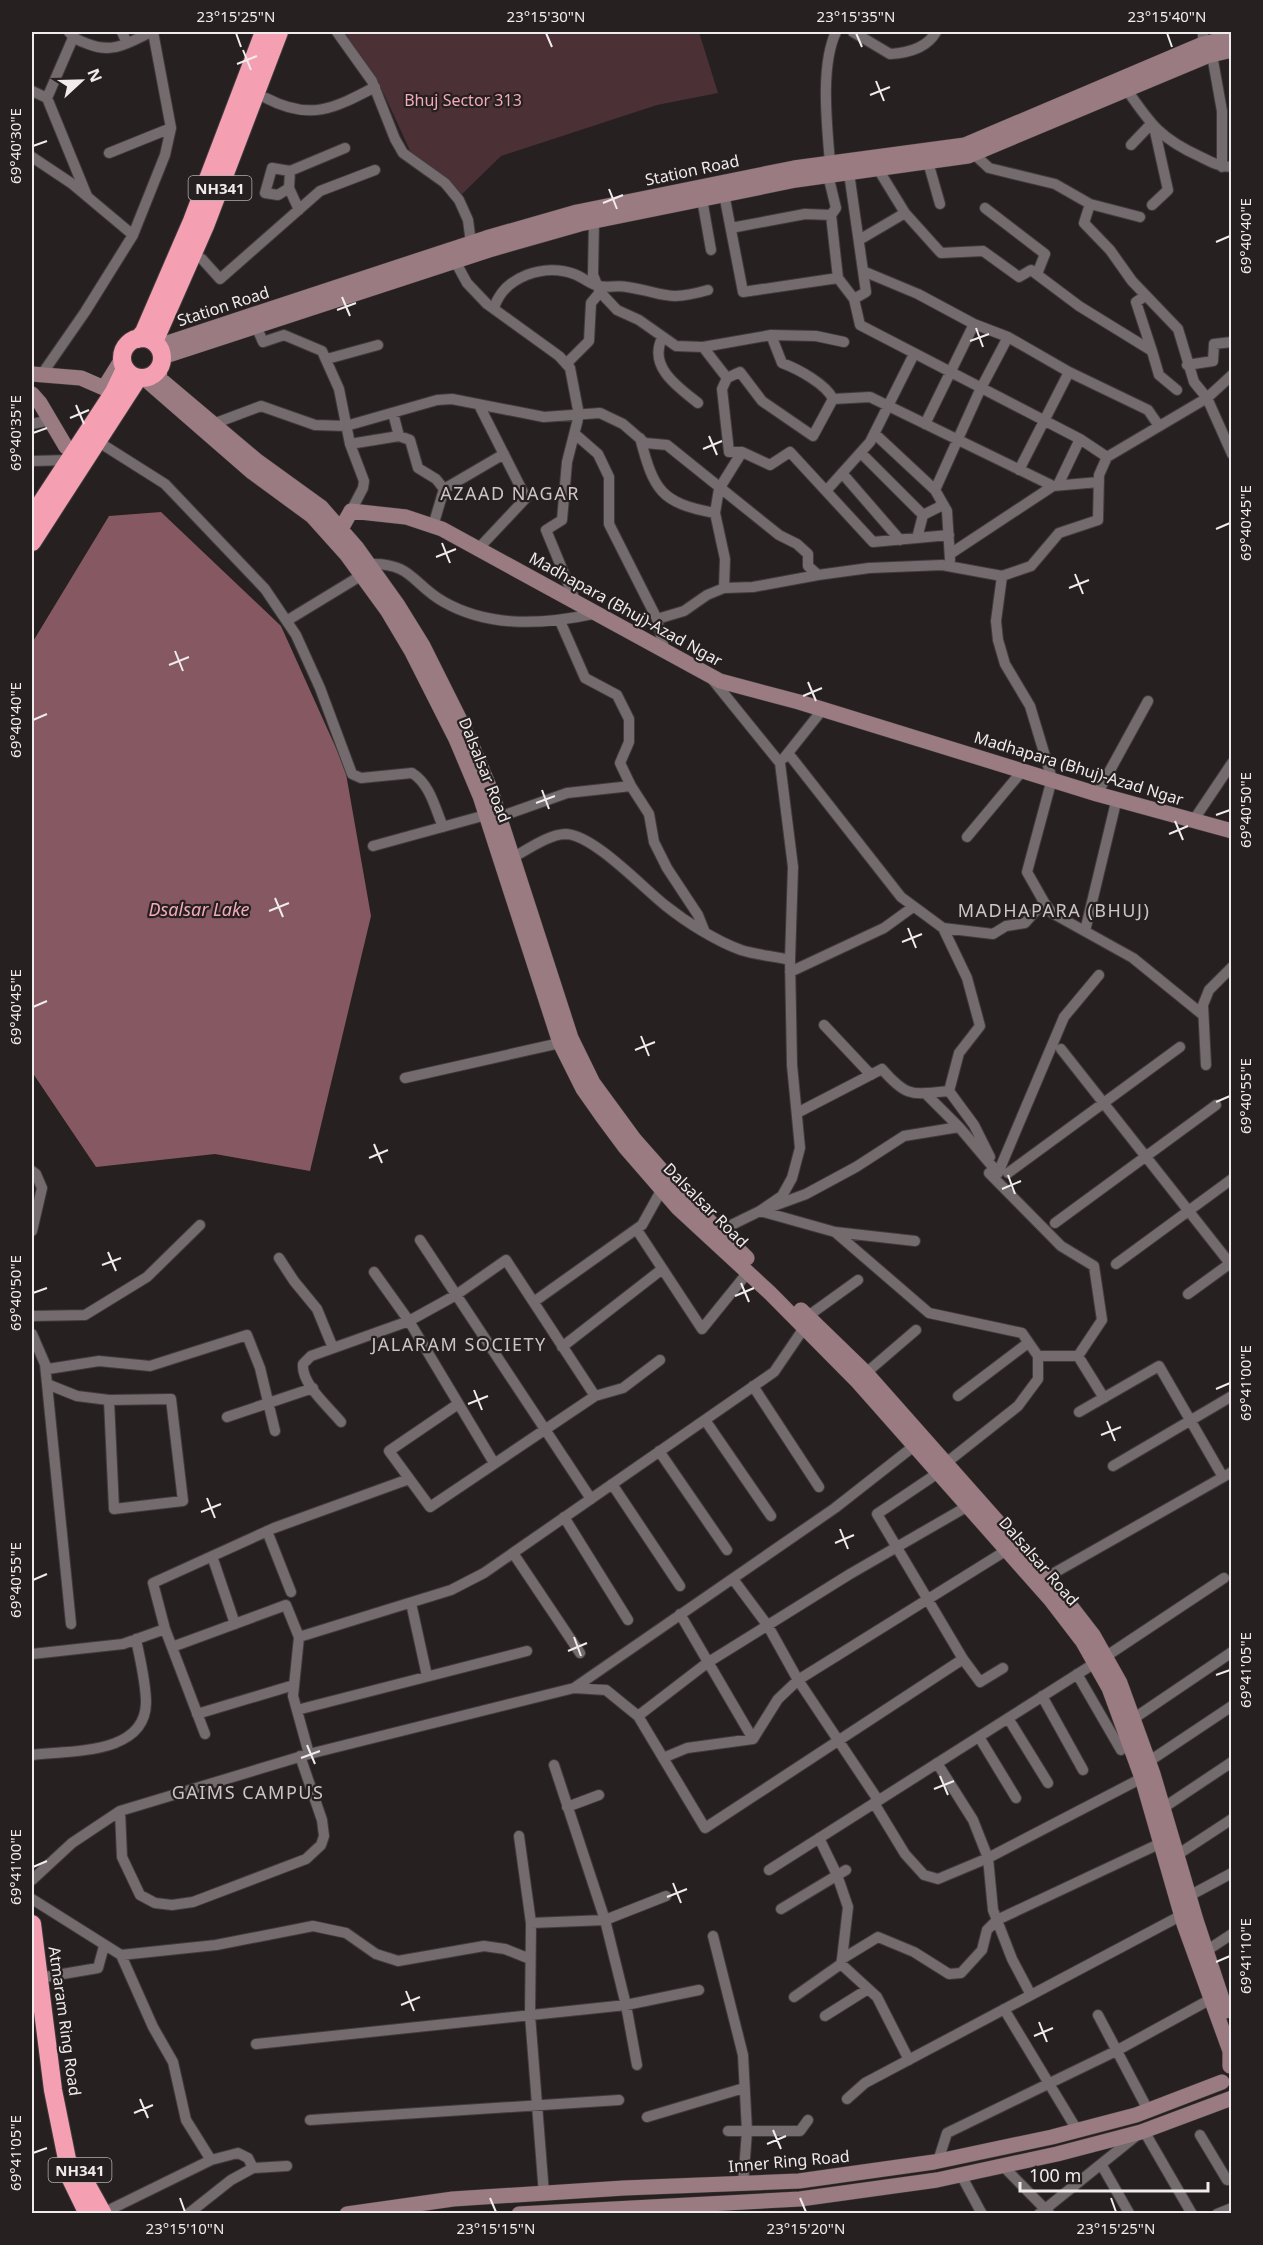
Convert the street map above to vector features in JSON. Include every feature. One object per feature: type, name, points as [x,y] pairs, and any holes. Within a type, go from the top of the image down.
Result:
[{"type":"highway","name":"NH341","points":[[32,517],[67,454],[114,392],[144,360],[144,332],[192,221],[264,32]]},
{"type":"highway","name":"NH341","points":[[32,542],[97,441],[144,360],[205,226],[279,32]]},
{"type":"highway","name":"Atmaram Ring Road","points":[[32,1924],[60,2124],[72,2180],[88,2214]]},
{"type":"highway","name":"Atmaram Ring Road","points":[[60,2124],[82,2176],[103,2213]]},
{"type":"street","points":[[122,32],[127,43]]},
{"type":"street","points":[[37,374],[85,312],[133,235],[165,155],[171,128],[152,32],[127,43],[102,50],[71,34],[47,98],[87,196]]},
{"type":"street","points":[[337,32],[375,87],[395,139],[403,153],[445,183],[459,200],[468,220],[471,243]]},
{"type":"street","points":[[836,32],[830,46],[827,115],[829,169],[836,208],[831,215],[838,278],[854,300],[860,325],[981,390],[1080,439],[1107,457]]},
{"type":"street","points":[[853,32],[890,54],[913,50],[928,41],[936,32]]},
{"type":"street","name":"Station Road","points":[[144,360],[471,243],[577,212],[965,145],[1206,44],[1232,37]]},
{"type":"street","points":[[1127,90],[1152,126],[1173,145],[1227,167],[1222,111],[1206,44]]},
{"type":"street","name":"Station Road","points":[[144,360],[455,261],[594,221],[702,199],[829,169],[849,173],[974,154],[1127,90],[1206,44],[1232,50]]},
{"type":"street","points":[[266,98],[299,112],[314,111],[352,99],[375,87]]},
{"type":"street","points":[[32,92],[47,98]]},
{"type":"street","points":[[1131,145],[1152,126]]},
{"type":"street","points":[[1152,126],[1168,190],[1152,205]]},
{"type":"street","points":[[109,153],[171,128]]},
{"type":"street","points":[[288,188],[278,195],[265,193],[272,168],[290,171],[345,147]]},
{"type":"street","points":[[974,154],[989,168],[1055,184],[1090,204],[1140,217]]},
{"type":"street","points":[[32,157],[87,196],[133,235]]},
{"type":"street","points":[[928,162],[940,204]]},
{"type":"street","points":[[878,169],[904,213],[941,253],[982,251],[1019,277],[1031,270],[1079,306],[1152,351]]},
{"type":"street","points":[[202,259],[220,279],[320,191],[375,170]]},
{"type":"street","points":[[290,171],[288,188],[299,210]]},
{"type":"street","points":[[849,173],[866,292],[854,300]]},
{"type":"street","points":[[724,194],[743,292],[838,278]]},
{"type":"street","points":[[702,199],[711,250]]},
{"type":"street","points":[[1090,204],[1084,223],[1110,250],[1145,296],[1178,329],[1194,382],[1207,398],[1232,454]]},
{"type":"street","points":[[985,208],[1046,254],[1036,274]]},
{"type":"street","points":[[859,240],[904,213]]},
{"type":"street","points":[[731,228],[805,214],[831,215]]},
{"type":"street","points":[[594,221],[593,275],[599,289],[616,310],[639,320],[676,346],[703,347],[771,335],[816,336],[844,342]]},
{"type":"street","points":[[455,261],[467,282],[494,308],[570,368],[579,415],[567,462],[562,520],[546,530],[575,600]]},
{"type":"street","points":[[494,308],[508,288],[530,273],[552,268],[575,274],[599,289],[628,287],[676,298],[708,290]]},
{"type":"street","points":[[863,271],[918,294],[974,324],[1008,336],[1069,372],[1148,410],[1159,426]]},
{"type":"street","points":[[566,364],[589,341],[591,303],[599,289]]},
{"type":"street","points":[[1145,296],[1136,302],[1152,351],[1160,375],[1176,390]]},
{"type":"street","points":[[925,424],[974,324]]},
{"type":"street","points":[[256,326],[263,342],[284,334],[322,351],[339,389],[350,444],[364,481],[363,488],[351,511],[336,533]]},
{"type":"street","points":[[771,335],[782,363],[799,370],[806,378],[819,382],[830,391],[833,399],[813,436],[762,401],[740,372],[727,378],[722,388],[729,452],[742,452],[770,465],[790,452],[873,542],[949,534]]},
{"type":"street","points":[[935,490],[1008,336]]},
{"type":"street","points":[[662,338],[658,346],[660,364],[672,383],[698,403]]},
{"type":"street","points":[[1187,365],[1213,361],[1214,344],[1232,342]]},
{"type":"street","points":[[327,359],[378,345]]},
{"type":"street","points":[[703,347],[727,378]]},
{"type":"street","points":[[825,491],[861,453],[875,434],[914,354]]},
{"type":"street","points":[[37,374],[81,378],[104,388],[144,360]]},
{"type":"street","name":"Dalsalsar Road","points":[[144,360],[160,379],[256,460],[321,507],[336,533],[423,646],[467,734],[560,1043],[583,1089],[625,1147],[662,1189],[748,1272],[866,1373],[942,1468],[968,1506],[1120,1683],[1148,1761],[1206,1951],[1232,2026]]},
{"type":"street","name":"Dalsalsar Road","points":[[144,360],[252,472],[336,533]]},
{"type":"street","points":[[1019,470],[1042,420],[1069,372]]},
{"type":"street","points":[[657,619],[684,611],[707,595],[724,588],[753,587],[869,568],[951,567],[1002,576],[1031,566],[1059,533],[1098,520],[1099,482],[1107,457],[1207,398],[1232,375]]},
{"type":"street","points":[[32,394],[50,420],[67,454],[32,461]]},
{"type":"street","points":[[833,399],[870,397],[1019,470],[1055,485],[1099,482]]},
{"type":"street","points":[[213,423],[261,406],[315,425],[346,426],[444,399],[544,417],[600,413],[623,424],[645,443],[667,445],[779,535],[797,544],[808,554],[808,566],[818,575]]},
{"type":"street","points":[[478,549],[526,498],[479,405]]},
{"type":"street","points":[[393,413],[399,436]]},
{"type":"street","points":[[32,424],[50,420]]},
{"type":"street","points":[[575,434],[598,454],[609,477],[609,524],[657,619],[663,648]]},
{"type":"street","points":[[875,434],[935,490],[944,505],[947,511],[951,567]]},
{"type":"street","points":[[350,444],[399,436],[410,440],[418,468],[436,479],[444,489]]},
{"type":"street","points":[[640,438],[650,475],[666,497],[689,508],[715,513]]},
{"type":"street","points":[[950,554],[1055,485],[1080,439]]},
{"type":"street","points":[[97,441],[165,484],[265,589],[288,620],[320,688],[352,774],[361,778],[412,773],[428,789],[443,827]]},
{"type":"street","points":[[724,588],[725,559],[715,513],[719,489],[742,452]]},
{"type":"street","points":[[861,453],[923,515]]},
{"type":"street","points":[[433,526],[444,489],[504,454]]},
{"type":"street","points":[[842,473],[900,540]]},
{"type":"street","points":[[917,538],[923,515],[944,505]]},
{"type":"street","name":"Madhapara (Bhuj)-Azad Ngar","points":[[351,511],[406,516],[433,526],[575,600],[720,681],[824,709],[1097,794],[1232,831]]},
{"type":"street","points":[[288,620],[366,570],[390,563],[416,578],[442,602],[472,614],[508,622],[560,621],[598,613]]},
{"type":"street","points":[[1002,576],[996,621],[998,640],[1005,664],[1030,706],[1052,779],[1027,872],[1052,913],[1133,958],[1203,1015]]},
{"type":"street","points":[[560,621],[585,678],[616,695],[629,719],[629,742],[620,763],[631,786],[649,814],[654,842],[662,860],[698,915],[704,930]]},
{"type":"street","points":[[709,674],[780,763],[793,867],[790,960],[792,1065],[800,1148],[792,1178],[782,1196],[760,1211]]},
{"type":"street","points":[[1097,794],[1148,701]]},
{"type":"street","points":[[780,763],[824,709]]},
{"type":"street","points":[[788,753],[882,874],[914,908],[943,928],[993,934],[1006,926],[1025,923],[1044,902]]},
{"type":"street","points":[[1193,821],[1232,763]]},
{"type":"street","points":[[967,837],[1023,770]]},
{"type":"street","points":[[373,846],[493,816],[567,793],[631,786]]},
{"type":"street","points":[[1085,931],[1117,798]]},
{"type":"street","name":"Dalsalsar Road","points":[[493,816],[512,858],[571,1038],[593,1083],[634,1139],[687,1199],[806,1322],[914,1446],[942,1468],[1047,1577],[1093,1635],[1109,1688],[1142,1778],[1182,1915],[1221,1992],[1231,2066]]},
{"type":"street","points":[[512,858],[555,836],[566,834],[576,836],[614,860],[666,906],[704,930],[740,950],[790,960]]},
{"type":"street","points":[[790,972],[884,928],[914,908]]},
{"type":"street","points":[[943,928],[967,978],[980,1026],[959,1053],[949,1091]]},
{"type":"street","points":[[1206,1065],[1203,1005],[1209,990],[1232,967]]},
{"type":"street","points":[[1003,1173],[1064,1017],[1099,975]]},
{"type":"street","points":[[825,1025],[871,1075]]},
{"type":"street","points":[[405,1078],[560,1043]]},
{"type":"street","points":[[1078,1356],[1102,1320],[1094,1266],[1061,1246],[989,1173],[1003,1173],[1104,1104],[1180,1047]]},
{"type":"street","points":[[1061,1050],[1231,1264],[1188,1294]]},
{"type":"street","points":[[797,1113],[882,1069],[896,1085],[912,1095],[949,1091]]},
{"type":"street","points":[[949,1091],[974,1125],[1003,1173]]},
{"type":"street","points":[[925,1093],[1003,1173]]},
{"type":"street","points":[[1055,1223],[1216,1105]]},
{"type":"street","points":[[719,1231],[760,1211],[806,1194],[856,1167],[904,1136],[959,1127]]},
{"type":"street","points":[[32,1171],[36,1173],[42,1188],[32,1231]]},
{"type":"street","points":[[1116,1264],[1232,1179]]},
{"type":"street","points":[[535,1301],[642,1225],[662,1189]]},
{"type":"street","points":[[760,1211],[835,1232],[915,1242]]},
{"type":"street","points":[[32,1316],[85,1315],[147,1276],[200,1225]]},
{"type":"street","points":[[636,1230],[702,1329],[748,1272]]},
{"type":"street","points":[[835,1232],[929,1314],[1022,1333],[1038,1356],[1038,1379],[1018,1406],[942,1468],[877,1514],[929,1598],[963,1659],[980,1682],[1003,1668]]},
{"type":"street","points":[[420,1240],[591,1499]]},
{"type":"street","points":[[279,1258],[317,1309],[333,1348]]},
{"type":"street","points":[[341,1422],[302,1371],[303,1364],[310,1356],[409,1321],[456,1295],[506,1260],[535,1301],[595,1396]]},
{"type":"street","points":[[562,1347],[661,1270]]},
{"type":"street","points":[[374,1272],[409,1321],[494,1463]]},
{"type":"street","points":[[299,1637],[411,1604],[451,1590],[484,1574],[774,1372],[806,1322],[858,1280]]},
{"type":"street","points":[[866,1373],[916,1330]]},
{"type":"street","points":[[32,1334],[48,1369],[99,1361],[150,1366],[247,1335],[269,1401],[274,1431]]},
{"type":"street","points":[[958,1396],[1028,1342]]},
{"type":"street","points":[[1038,1356],[1078,1356]]},
{"type":"street","points":[[1078,1356],[1104,1398]]},
{"type":"street","points":[[458,1404],[390,1451],[430,1507],[595,1396],[623,1388],[660,1360]]},
{"type":"street","points":[[45,1364],[70,1624]]},
{"type":"street","points":[[1047,1577],[1227,1475],[1159,1366],[1079,1413]]},
{"type":"street","points":[[47,1384],[76,1396],[109,1400],[171,1399],[183,1501],[114,1509],[109,1400]]},
{"type":"street","points":[[753,1386],[819,1486]]},
{"type":"street","points":[[227,1417],[313,1388]]},
{"type":"street","points":[[1113,1466],[1232,1396]]},
{"type":"street","points":[[705,1420],[771,1516]]},
{"type":"street","points":[[574,1688],[835,1508],[914,1446]]},
{"type":"street","points":[[659,1451],[727,1550]]},
{"type":"street","points":[[205,1734],[165,1629],[153,1583],[267,1531],[409,1479]]},
{"type":"street","points":[[612,1484],[680,1586]]},
{"type":"street","points":[[638,1716],[707,1663],[898,1546],[968,1506]]},
{"type":"street","points":[[564,1517],[628,1620]]},
{"type":"street","points":[[267,1531],[291,1592]]},
{"type":"street","points":[[753,1739],[778,1699],[798,1680],[1007,1550]]},
{"type":"street","points":[[513,1553],[580,1653]]},
{"type":"street","points":[[212,1556],[234,1624]]},
{"type":"street","points":[[769,1870],[1100,1660],[1224,1578]]},
{"type":"street","points":[[733,1579],[768,1626],[798,1680],[840,1740],[904,1854],[924,1875],[938,1879],[988,1858],[1142,1778]]},
{"type":"street","points":[[411,1604],[427,1676]]},
{"type":"street","points":[[120,1810],[122,1857],[140,1895],[155,1903],[172,1905],[193,1902],[306,1859],[321,1845],[324,1836],[293,1696],[299,1637],[286,1605],[172,1647]]},
{"type":"street","points":[[680,1614],[753,1739]]},
{"type":"street","points":[[32,1654],[123,1644],[165,1629]]},
{"type":"street","points":[[32,1755],[100,1749],[117,1745],[133,1733],[141,1721],[146,1706],[136,1639]]},
{"type":"street","points":[[297,1710],[527,1651]]},
{"type":"street","points":[[1133,1719],[1232,1653]]},
{"type":"street","points":[[32,1880],[72,1843],[120,1810],[305,1755],[574,1688],[606,1690],[638,1716],[705,1828],[963,1659]]},
{"type":"street","points":[[1077,1674],[1120,1750]]},
{"type":"street","points":[[197,1714],[294,1685]]},
{"type":"street","points":[[1042,1696],[1083,1770]]},
{"type":"street","points":[[1148,1761],[1232,1706]]},
{"type":"street","points":[[1008,1718],[1048,1783]]},
{"type":"street","points":[[979,1737],[1016,1798]]},
{"type":"street","points":[[663,1758],[687,1748],[753,1739]]},
{"type":"street","points":[[1163,1808],[1232,1762]]},
{"type":"street","points":[[937,1763],[973,1820],[988,1858],[993,1910],[1012,1959],[1031,1995]]},
{"type":"street","points":[[554,1765],[605,1920],[638,2065]]},
{"type":"street","points":[[567,1808],[599,1795]]},
{"type":"street","points":[[1177,1855],[1232,1819]]},
{"type":"street","points":[[519,1836],[531,1923],[530,2015],[544,2194]]},
{"type":"street","points":[[819,1838],[842,1873],[848,1908],[842,1962]]},
{"type":"street","points":[[794,1997],[878,1937],[914,1952],[949,1974],[961,1973],[982,1950],[987,1930],[997,1920],[1161,1844]]},
{"type":"street","points":[[781,1909],[842,1873]]},
{"type":"street","points":[[1189,1896],[1232,1873]]},
{"type":"street","points":[[531,1923],[605,1920],[666,1896]]},
{"type":"street","points":[[32,1899],[121,1955],[216,1945],[313,1926],[346,1933],[376,1954],[398,1961],[484,1946],[505,1949],[530,1959]]},
{"type":"street","points":[[847,2098],[865,2083],[1182,1915]]},
{"type":"street","points":[[1206,1951],[1232,1934]]},
{"type":"street","points":[[713,1936],[743,2055],[747,2131],[743,2184]]},
{"type":"street","points":[[39,1978],[98,1968],[104,1946]]},
{"type":"street","points":[[121,1955],[153,2027],[173,2062],[186,2120],[211,2160]]},
{"type":"street","points":[[842,1962],[876,1997],[909,2060]]},
{"type":"street","points":[[825,2016],[868,1989]]},
{"type":"street","points":[[256,2044],[626,2005],[699,1990]]},
{"type":"street","points":[[938,2161],[947,2133],[1116,2051],[1221,1992]]},
{"type":"street","points":[[1004,2009],[1077,2130]]},
{"type":"street","points":[[1098,2015],[1148,2110]]},
{"type":"street","points":[[519,2214],[733,2208],[961,2175],[1143,2131],[1232,2097],[1224,2089],[1222,2082],[1223,2074],[1231,2066]]},
{"type":"street","name":"Inner Ring Road","points":[[347,2214],[453,2199],[799,2181],[938,2161],[1077,2130],[1148,2110],[1222,2082]]},
{"type":"street","points":[[647,2117],[744,2088]]},
{"type":"street","points":[[310,2120],[619,2100]]},
{"type":"street","points":[[728,2131],[800,2131],[808,2120]]},
{"type":"street","points":[[1003,2166],[1045,2212],[1143,2131]]},
{"type":"street","points":[[1143,2131],[1192,2214]]},
{"type":"street","points":[[1200,2135],[1227,2180],[1232,2179]]},
{"type":"street","points":[[103,2213],[211,2160],[238,2153],[248,2158],[253,2168]]},
{"type":"street","points":[[1101,2164],[1129,2213]]},
{"type":"street","points":[[188,2214],[231,2180],[253,2168],[288,2166]]},
{"type":"street","points":[[961,2175],[982,2214]]},
{"type":"street","points":[[1217,2214],[1232,2208]]},
{"type":"green space","name":"Bhuj Sector 313","points":[[341,32],[699,32],[718,93],[657,105],[501,156],[461,195],[412,155],[384,94]]},
{"type":"water","name":"Dsalsar Lake","points":[[161,512],[281,626],[345,768],[371,916],[310,1171],[215,1154],[96,1167],[32,1072],[32,643],[109,516]]},
{"type":"district","name":"AZAAD NAGAR","points":[[510,493]]},
{"type":"district","name":"MADHAPARA (BHUJ)","points":[[1054,910]]},
{"type":"district","name":"JALARAM SOCIETY","points":[[459,1344]]},
{"type":"district","name":"GAIMS CAMPUS","points":[[248,1792]]}]
